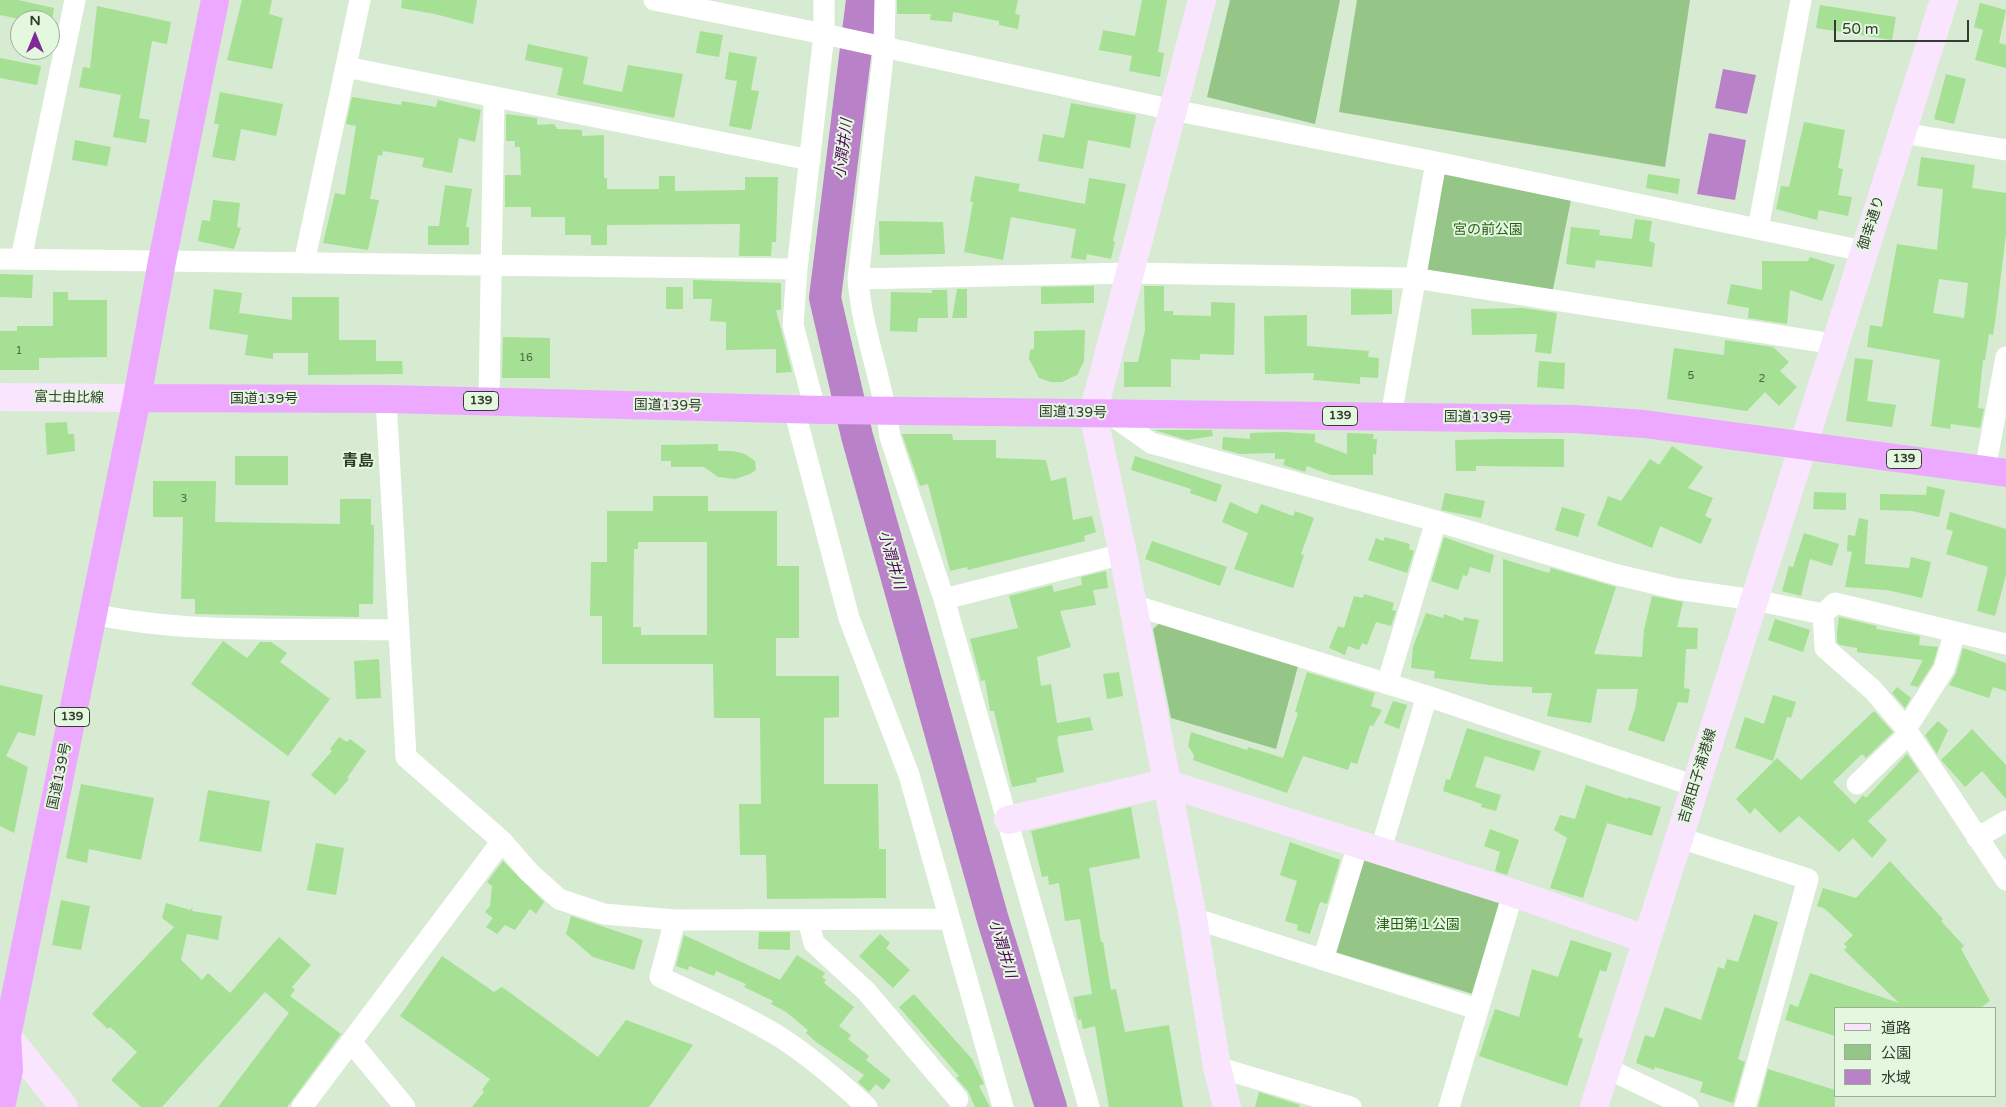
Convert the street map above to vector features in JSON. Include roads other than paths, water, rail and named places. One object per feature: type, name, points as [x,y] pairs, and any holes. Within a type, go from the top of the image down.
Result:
[{"type":"highway","name":"国道139号","points":[[1,1107],[3,1046],[137,398],[162,261],[215,0]]},
{"type":"highway","name":"国道139号","points":[[137,398],[386,399],[811,409],[1574,420],[1644,424],[1996,472]]},
{"type":"street","points":[[76,0],[10,259],[797,269]]},
{"type":"street","points":[[304,263],[360,0]]},
{"type":"street","points":[[654,0],[824,34],[1173,110],[1436,162],[1863,251]]},
{"type":"street","points":[[824,0],[824,34],[797,269],[794,325],[849,618],[909,775],[1003,1107]]},
{"type":"street","points":[[885,0],[884,48],[858,279],[860,308],[882,410],[944,598],[1089,1107]]},
{"type":"street","points":[[1202,0],[1128,273],[1102,413],[1123,554],[1165,783],[1193,918],[1217,1067],[1227,1107]]},
{"type":"street","points":[[1758,229],[1801,0]]},
{"type":"street","name":"御幸通り","points":[[1802,446],[1944,0]]},
{"type":"street","points":[[346,67],[810,160]]},
{"type":"street","points":[[489,401],[494,98]]},
{"type":"street","points":[[1902,133],[2006,150]]},
{"type":"street","points":[[1391,416],[1436,162]]},
{"type":"street","points":[[858,279],[1128,273],[1414,278],[1834,344]]},
{"type":"street","points":[[1996,472],[2006,357]]},
{"type":"street","name":"富士由比線","points":[[0,397],[137,398]]},
{"type":"street","points":[[386,399],[406,756],[502,841],[529,872],[559,899],[604,914],[675,920],[949,919]]},
{"type":"street","points":[[1102,413],[1151,443],[1436,521],[1614,574],[1677,589],[1754,600],[1823,614]]},
{"type":"street","name":"吉原田子浦港線","points":[[1594,1107],[1802,446]]},
{"type":"street","points":[[1387,684],[1436,521]]},
{"type":"street","points":[[944,598],[1123,554]]},
{"type":"street","points":[[1823,614],[1836,603],[2006,644]]},
{"type":"street","points":[[1133,605],[1427,696],[1695,786]]},
{"type":"street","points":[[93,614],[126,621],[179,626],[399,630]]},
{"type":"street","points":[[1823,614],[1825,648],[1873,690],[1908,732],[2006,880]]},
{"type":"street","points":[[1857,784],[1908,732],[1944,669],[1955,632]]},
{"type":"street","points":[[1323,960],[1369,849],[1427,696]]},
{"type":"street","points":[[1008,820],[1165,783],[1369,849],[1514,893],[1646,939]]},
{"type":"street","points":[[1977,838],[2006,821]]},
{"type":"street","points":[[1680,838],[1808,878],[1745,1107]]},
{"type":"street","points":[[302,1107],[502,841]]},
{"type":"street","points":[[1449,1107],[1477,1009],[1514,893]]},
{"type":"street","points":[[1193,918],[1477,1009]]},
{"type":"street","points":[[675,920],[660,977],[731,1010],[781,1038],[839,1081],[867,1107]]},
{"type":"street","points":[[808,920],[814,942],[866,991],[958,1099]]},
{"type":"street","points":[[352,1042],[405,1107]]},
{"type":"street","points":[[3,1046],[39,1107]]},
{"type":"street","points":[[3,1046],[64,1107]]},
{"type":"street","points":[[1217,1067],[1351,1107]]},
{"type":"street","points":[[1606,1068],[1688,1107]]},
{"type":"water","points":[[1723,69],[1756,75],[1747,114],[1715,108]]},
{"type":"water","points":[[1709,133],[1746,140],[1735,200],[1697,194]]},
{"type":"waterway","name":"小潤井川","points":[[862,0],[825,298],[857,436],[993,920],[1051,1107]]},
{"type":"district","name":"青島","points":[[358,462]]},
{"type":"park label","name":"宮の前公園","points":[[1488,230]]},
{"type":"park label","name":"津田第１公園","points":[[1418,925]]}]
